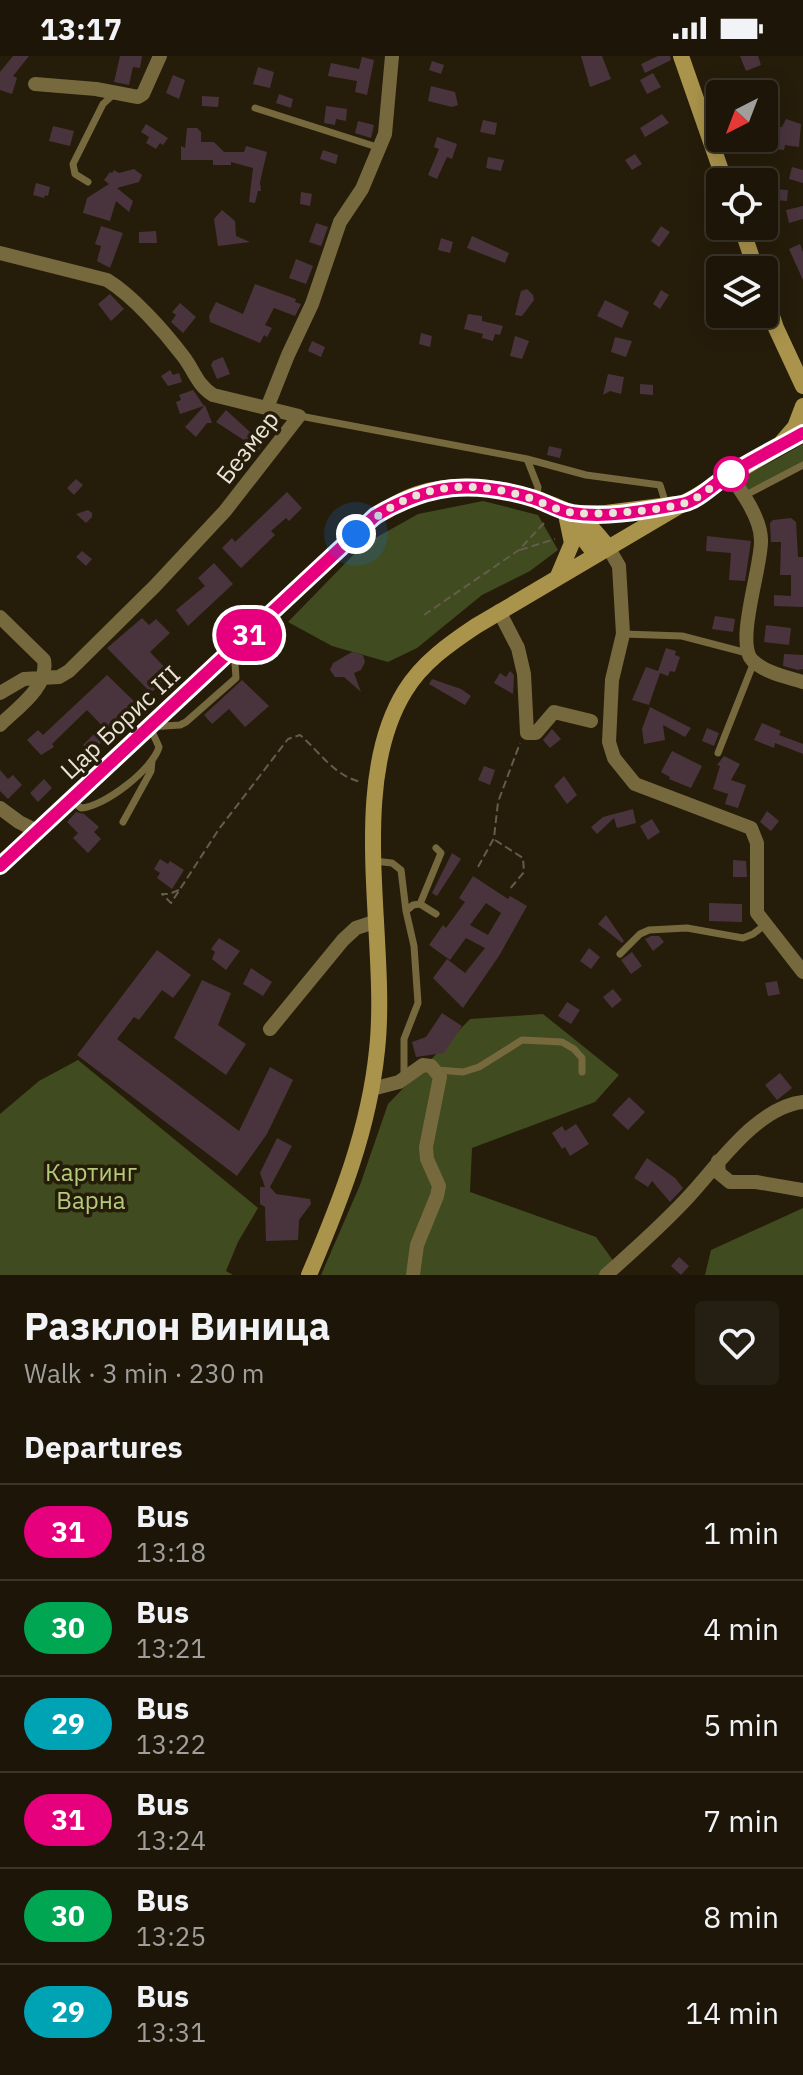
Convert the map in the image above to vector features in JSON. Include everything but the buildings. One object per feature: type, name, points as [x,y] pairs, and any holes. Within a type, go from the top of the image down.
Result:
[{"type":"street","points":[[35,84],[96,89],[133,98],[141,96],[160,56]]},
{"type":"street","points":[[267,408],[312,304],[340,222],[362,189],[385,134],[392,56]]},
{"type":"street","points":[[681,56],[720,168]]},
{"type":"street","name":"Безмер","points":[[0,253],[107,280],[119,288],[175,347],[203,389],[213,395],[299,416],[249,482],[155,586],[69,671],[59,677],[24,679],[0,693]]},
{"type":"street","points":[[778,325],[799,374],[803,398]]},
{"type":"street","points":[[775,448],[795,427],[803,406]]},
{"type":"street","points":[[309,1275],[358,1150],[372,1089],[380,1001],[373,824],[376,784],[389,728],[405,692],[435,656],[499,611],[803,433]]},
{"type":"street","points":[[729,475],[744,496],[759,527],[761,539],[750,602],[750,657],[770,671],[803,682]]},
{"type":"street","name":"Цар Борис III","points":[[0,866],[375,516],[395,504],[436,489],[474,486],[536,500],[595,531],[602,551]]},
{"type":"street","points":[[558,576],[572,543],[567,514],[687,503]]},
{"type":"street","points":[[602,551],[619,566],[623,634],[612,680],[609,742],[614,758],[635,784],[751,828],[757,843],[757,913],[803,972]]},
{"type":"street","points":[[499,611],[518,648],[524,674],[527,733],[536,733],[554,712],[591,721]]},
{"type":"street","points":[[0,617],[44,660],[45,670],[34,692],[0,725]]},
{"type":"street","points":[[0,808],[37,831]]},
{"type":"street","points":[[270,1029],[343,940],[356,928],[377,921]]},
{"type":"street","points":[[372,1089],[387,1086],[423,1065],[437,1070],[440,1084],[426,1147],[427,1159],[439,1186],[417,1245],[413,1275]]},
{"type":"street","points":[[606,1275],[691,1194],[718,1161],[751,1130],[784,1106],[803,1102]]},
{"type":"street","points":[[718,1161],[719,1173],[724,1179]]},
{"type":"street","points":[[691,1194],[711,1182],[724,1179],[803,1190]]},
{"type":"lane","points":[[88,182],[75,174],[73,164],[103,104],[115,93]]},
{"type":"lane","points":[[255,108],[380,148]]},
{"type":"lane","points":[[299,416],[527,459],[586,475],[660,485],[667,506]]},
{"type":"lane","points":[[527,459],[538,487],[536,500]]},
{"type":"lane","points":[[744,496],[803,465]]},
{"type":"lane","points":[[623,634],[682,636],[750,657],[718,753]]},
{"type":"lane","points":[[123,822],[151,771],[159,747],[150,727]]},
{"type":"lane","points":[[71,800],[81,808],[100,803],[152,761]]},
{"type":"lane","points":[[420,904],[441,853],[436,848]]},
{"type":"lane","points":[[374,861],[392,863],[401,870],[414,946],[418,1003],[404,1039],[404,1078]]},
{"type":"lane","points":[[406,911],[420,904],[436,914]]},
{"type":"lane","points":[[620,954],[640,934],[649,930],[687,928],[743,938],[765,925]]},
{"type":"lane","points":[[437,1070],[463,1072],[479,1067],[522,1040],[562,1042],[582,1058],[582,1072]]},
{"type":"path","points":[[424,615],[519,550],[544,523]]},
{"type":"path","points":[[519,550],[555,539]]},
{"type":"path","points":[[478,867],[494,838],[498,802],[521,739],[527,733]]},
{"type":"path","points":[[179,890],[262,770],[294,735],[300,735],[334,769],[348,778],[376,784]]},
{"type":"path","points":[[494,838],[523,858],[524,872],[509,890]]},
{"type":"green space","points":[[803,444],[803,465],[744,496],[735,482]]},
{"type":"green space","points":[[483,501],[538,515],[558,550],[530,571],[482,595],[417,648],[388,662],[332,646],[288,622],[363,545],[418,514]]},
{"type":"green space","points":[[543,1014],[619,1075],[595,1102],[472,1148],[470,1192],[596,1237],[617,1266],[611,1275],[321,1275],[360,1185],[388,1104],[470,1019]]},
{"type":"green space","name":"Картинг Варна","points":[[78,1060],[258,1208],[238,1242],[226,1271],[233,1275],[0,1275],[0,1114],[39,1081]]},
{"type":"green space","points":[[803,1208],[803,1275],[705,1275],[711,1250]]},
{"type":"bus line","name":"31","points":[[0,866],[375,516],[395,504],[436,489],[474,486],[509,492],[573,513],[615,512],[687,503],[803,433]]},
{"type":"route","points":[[356,534],[375,516],[395,504],[436,489],[474,486],[509,492],[573,513],[606,513],[687,503],[731,474]]}]
